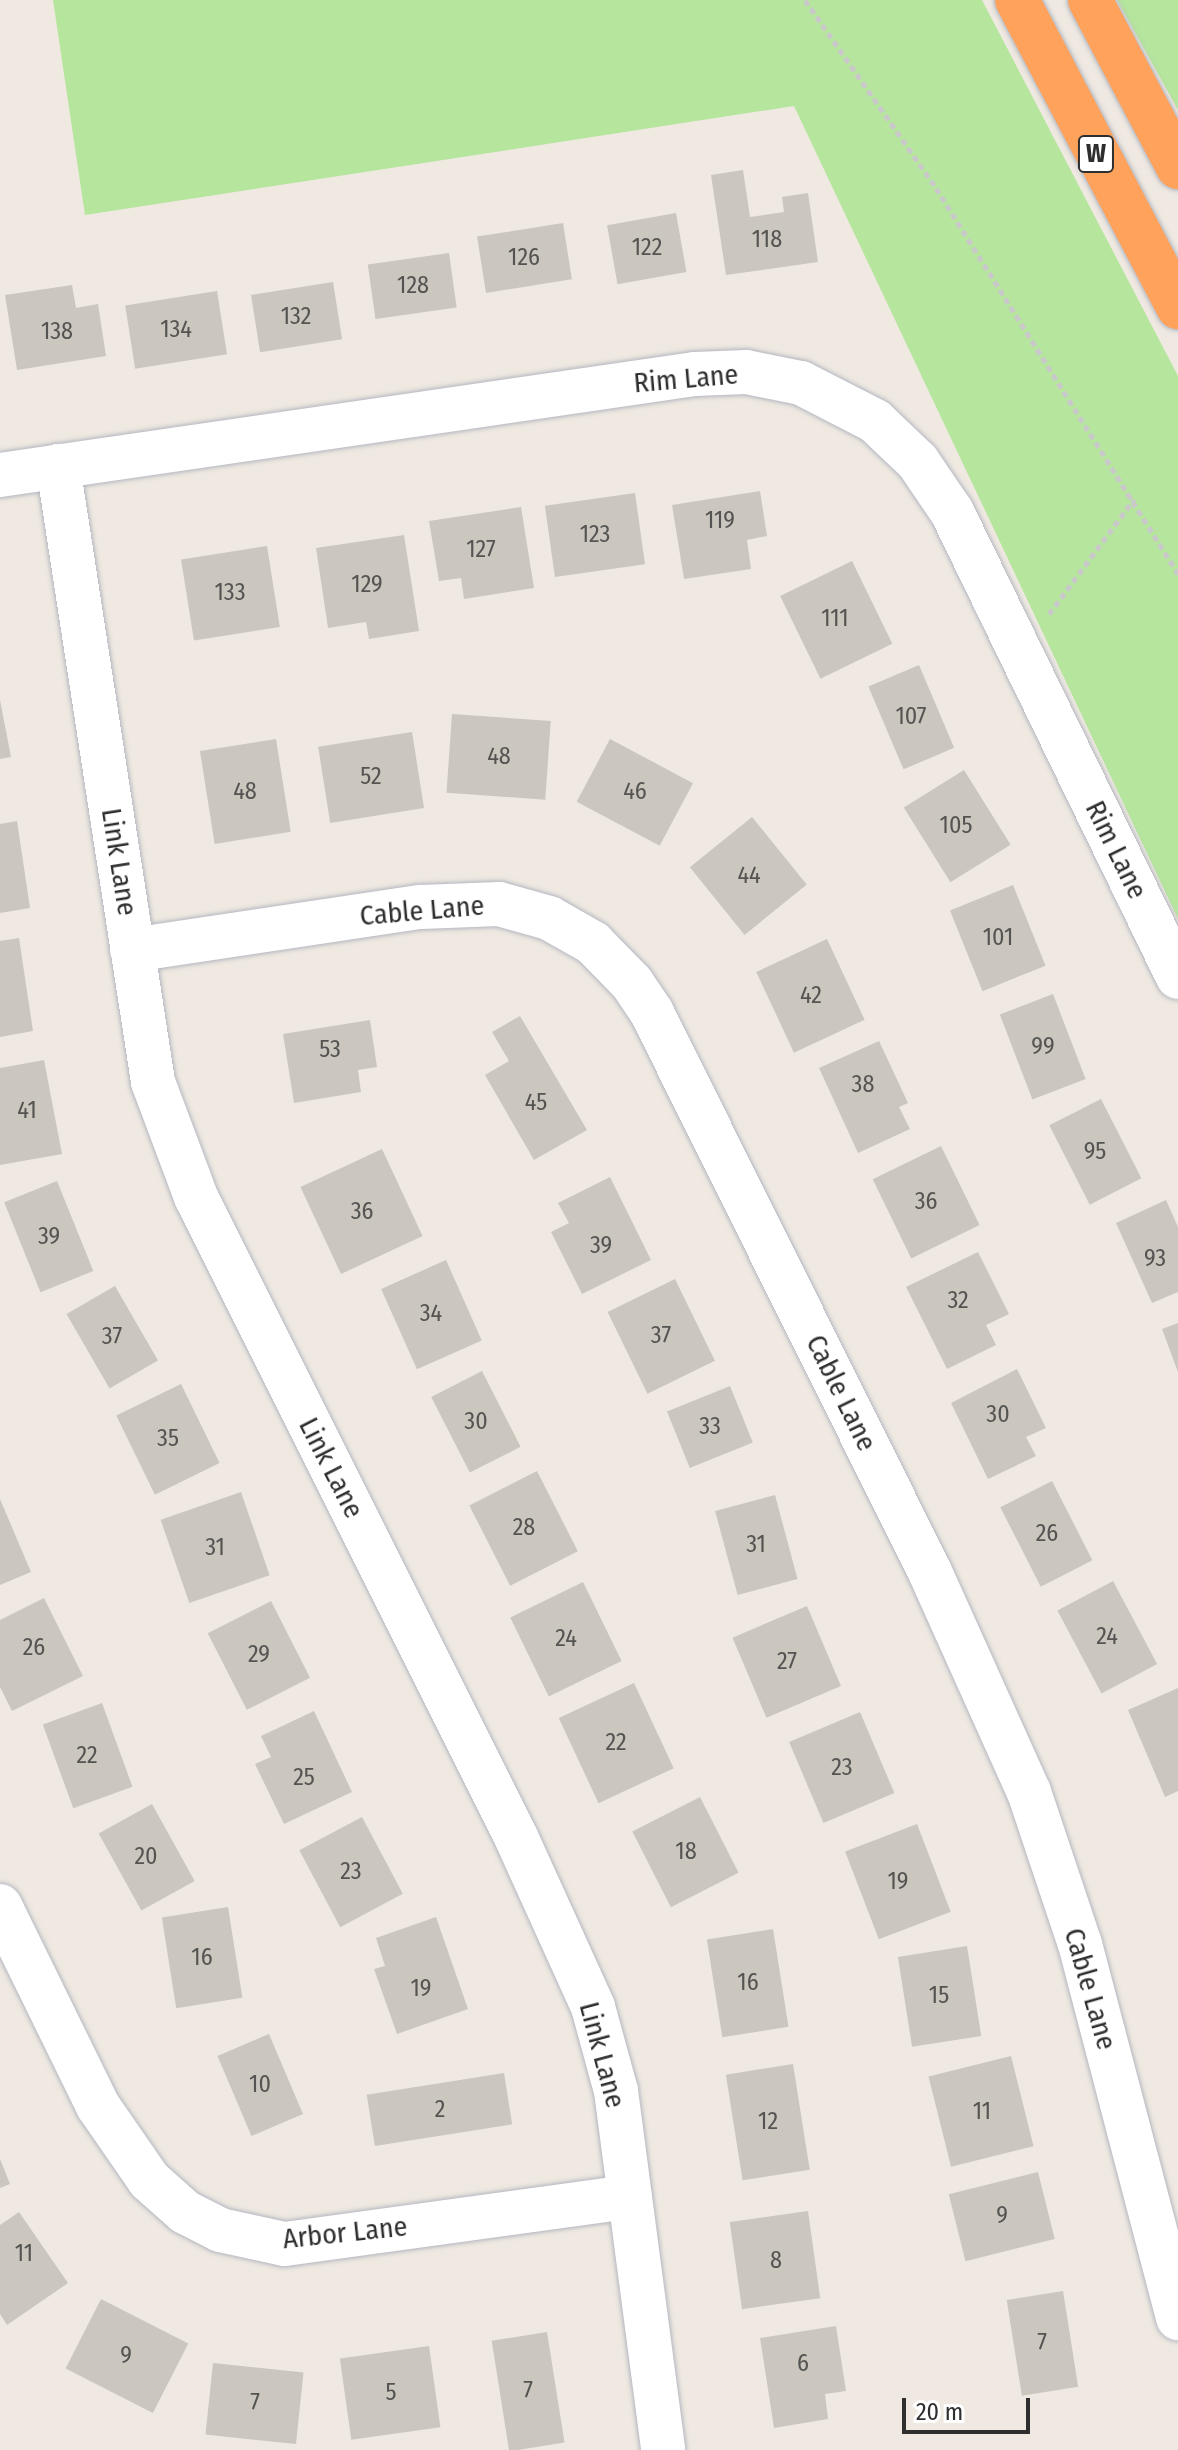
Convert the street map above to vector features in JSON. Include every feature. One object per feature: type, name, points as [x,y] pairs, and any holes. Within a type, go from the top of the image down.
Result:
[{"type":"highway","name":"W","points":[[1017,0],[1178,307]]},
{"type":"highway","name":"W","points":[[1090,0],[1178,167]]},
{"type":"street","name":"Rim Lane","points":[[0,475],[695,374],[746,372],[801,383],[862,415],[918,462],[952,512],[1178,977]]},
{"type":"street","name":"Link Lane","points":[[58,466],[153,1082],[196,1197],[516,1837],[593,2007],[616,2091],[663,2450]]},
{"type":"street","name":"Cable Lane","points":[[132,950],[421,907],[499,904],[549,918],[593,943],[632,983],[652,1013],[930,1572],[1029,1792],[1080,1944],[1178,2318]]},
{"type":"street","name":"Arbor Lane","points":[[0,1906],[98,2106],[149,2180],[185,2212],[220,2230],[285,2244],[630,2197]]},
{"type":"path","points":[[805,0],[936,188],[1032,348],[1134,499],[1178,574]]},
{"type":"path","points":[[1020,654],[1134,499]]},
{"type":"green space","points":[[53,0],[982,0],[1178,376],[1178,919],[794,106],[85,215]]},
{"type":"green space","points":[[1117,0],[1178,0],[1178,110]]},
{"type":"building","points":[[743,170],[750,217],[784,212],[782,197],[808,193],[818,262],[726,275],[711,175]]},
{"type":"building","points":[[676,213],[686,272],[617,284],[607,225]]},
{"type":"building","points":[[563,223],[572,279],[486,293],[477,237]]},
{"type":"building","points":[[449,253],[457,307],[375,319],[368,264]]},
{"type":"building","points":[[333,282],[342,339],[260,352],[251,295]]},
{"type":"building","points":[[72,285],[76,308],[98,304],[106,356],[17,370],[5,295]]},
{"type":"building","points":[[217,291],[227,354],[135,369],[125,306]]},
{"type":"building","points":[[760,491],[767,536],[747,540],[751,569],[684,579],[672,505]]},
{"type":"building","points":[[635,493],[645,564],[555,577],[545,506]]},
{"type":"building","points":[[521,507],[534,588],[464,599],[461,578],[439,581],[429,521]]},
{"type":"building","points":[[404,535],[419,631],[369,639],[366,622],[328,628],[316,548]]},
{"type":"building","points":[[267,546],[280,627],[194,641],[181,560]]},
{"type":"building","points":[[852,561],[892,644],[820,679],[780,596]]},
{"type":"building","points":[[919,665],[954,748],[904,769],[868,686]]},
{"type":"building","points":[[0,700],[11,757],[0,759]]},
{"type":"building","points":[[452,714],[551,721],[545,800],[446,793]]},
{"type":"building","points":[[412,732],[424,808],[330,823],[318,747]]},
{"type":"building","points":[[276,739],[291,832],[215,844],[200,751]]},
{"type":"building","points":[[610,739],[693,783],[660,846],[577,802]]},
{"type":"building","points":[[964,770],[1011,845],[950,882],[904,808]]},
{"type":"building","points":[[752,817],[807,885],[745,935],[690,867]]},
{"type":"building","points":[[17,821],[30,908],[0,913],[0,824]]},
{"type":"building","points":[[1013,885],[1046,966],[983,991],[950,910]]},
{"type":"building","points":[[19,938],[33,1031],[0,1037],[0,941]]},
{"type":"building","points":[[827,939],[865,1020],[794,1053],[756,972]]},
{"type":"building","points":[[1053,994],[1086,1079],[1032,1099],[1000,1014]]},
{"type":"building","points":[[520,1016],[587,1130],[534,1160],[485,1075],[509,1061],[492,1032]]},
{"type":"building","points":[[370,1020],[377,1067],[358,1070],[361,1092],[294,1103],[283,1034]]},
{"type":"building","points":[[879,1041],[908,1103],[899,1107],[910,1129],[858,1153],[819,1068]]},
{"type":"building","points":[[44,1060],[62,1154],[0,1165],[0,1068]]},
{"type":"building","points":[[1101,1099],[1141,1178],[1090,1205],[1049,1125]]},
{"type":"building","points":[[941,1146],[980,1225],[911,1258],[873,1179]]},
{"type":"building","points":[[382,1149],[423,1236],[341,1274],[300,1187]]},
{"type":"building","points":[[610,1177],[651,1260],[582,1294],[551,1232],[569,1223],[558,1203]]},
{"type":"building","points":[[57,1181],[93,1271],[40,1292],[4,1202]]},
{"type":"building","points":[[1166,1200],[1178,1227],[1178,1292],[1152,1303],[1116,1223]]},
{"type":"building","points":[[978,1252],[1009,1314],[986,1325],[996,1345],[947,1369],[906,1287]]},
{"type":"building","points":[[446,1260],[482,1340],[417,1369],[381,1289]]},
{"type":"building","points":[[675,1279],[715,1361],[647,1394],[608,1312]]},
{"type":"building","points":[[115,1286],[158,1360],[110,1388],[67,1314]]},
{"type":"building","points":[[1178,1323],[1178,1372],[1162,1329]]},
{"type":"building","points":[[1017,1369],[1046,1428],[1026,1437],[1036,1456],[988,1479],[951,1403]]},
{"type":"building","points":[[482,1371],[521,1447],[470,1473],[431,1397]]},
{"type":"building","points":[[181,1384],[220,1463],[155,1495],[116,1416]]},
{"type":"building","points":[[730,1386],[753,1443],[690,1468],[667,1411]]},
{"type":"building","points":[[537,1471],[578,1551],[510,1586],[469,1506]]},
{"type":"building","points":[[1052,1481],[1092,1560],[1041,1587],[1000,1507]]},
{"type":"building","points":[[241,1492],[270,1575],[189,1603],[161,1520]]},
{"type":"building","points":[[775,1495],[798,1579],[738,1595],[715,1511]]},
{"type":"building","points":[[0,1499],[31,1572],[0,1585]]},
{"type":"building","points":[[1113,1581],[1157,1664],[1102,1694],[1057,1611]]},
{"type":"building","points":[[583,1582],[622,1661],[549,1697],[510,1618]]},
{"type":"building","points":[[44,1598],[83,1676],[12,1711],[0,1687],[0,1620]]},
{"type":"building","points":[[271,1601],[310,1678],[247,1710],[208,1633]]},
{"type":"building","points":[[807,1606],[841,1686],[766,1718],[732,1638]]},
{"type":"building","points":[[634,1683],[674,1768],[599,1803],[559,1718]]},
{"type":"building","points":[[1178,1688],[1178,1791],[1165,1797],[1128,1710]]},
{"type":"building","points":[[102,1703],[132,1787],[73,1808],[43,1725]]},
{"type":"building","points":[[314,1711],[352,1792],[284,1824],[255,1764],[271,1757],[261,1736]]},
{"type":"building","points":[[860,1712],[894,1793],[824,1823],[789,1742]]},
{"type":"building","points":[[700,1797],[739,1873],[671,1907],[632,1832]]},
{"type":"building","points":[[152,1804],[195,1881],[141,1911],[99,1834]]},
{"type":"building","points":[[362,1817],[403,1894],[340,1927],[299,1850]]},
{"type":"building","points":[[917,1824],[951,1912],[879,1939],[845,1852]]},
{"type":"building","points":[[228,1907],[242,1998],[176,2008],[162,1917]]},
{"type":"building","points":[[436,1917],[468,2009],[397,2034],[374,1969],[385,1966],[376,1938]]},
{"type":"building","points":[[773,1929],[788,2027],[722,2037],[707,1939]]},
{"type":"building","points":[[967,1946],[981,2036],[912,2047],[898,1957]]},
{"type":"building","points":[[269,2034],[303,2114],[251,2136],[217,2056]]},
{"type":"building","points":[[1011,2056],[1033,2146],[951,2167],[929,2077]]},
{"type":"building","points":[[793,2064],[810,2170],[743,2180],[726,2075]]},
{"type":"building","points":[[504,2073],[512,2124],[375,2146],[367,2095]]},
{"type":"building","points":[[0,2159],[10,2184],[0,2188]]},
{"type":"building","points":[[1038,2172],[1055,2239],[965,2261],[949,2194]]},
{"type":"building","points":[[808,2211],[820,2298],[742,2309],[730,2222]]},
{"type":"building","points":[[19,2212],[68,2283],[7,2325],[0,2314],[0,2225]]},
{"type":"building","points":[[1063,2291],[1078,2387],[1022,2396],[1007,2300]]},
{"type":"building","points":[[101,2299],[188,2343],[153,2413],[66,2368]]},
{"type":"building","points":[[836,2326],[846,2391],[825,2394],[828,2419],[774,2428],[760,2338]]},
{"type":"building","points":[[547,2332],[565,2443],[509,2450],[492,2341]]},
{"type":"building","points":[[429,2346],[440,2427],[351,2440],[340,2359]]},
{"type":"building","points":[[213,2363],[304,2373],[296,2444],[205,2435]]}]
